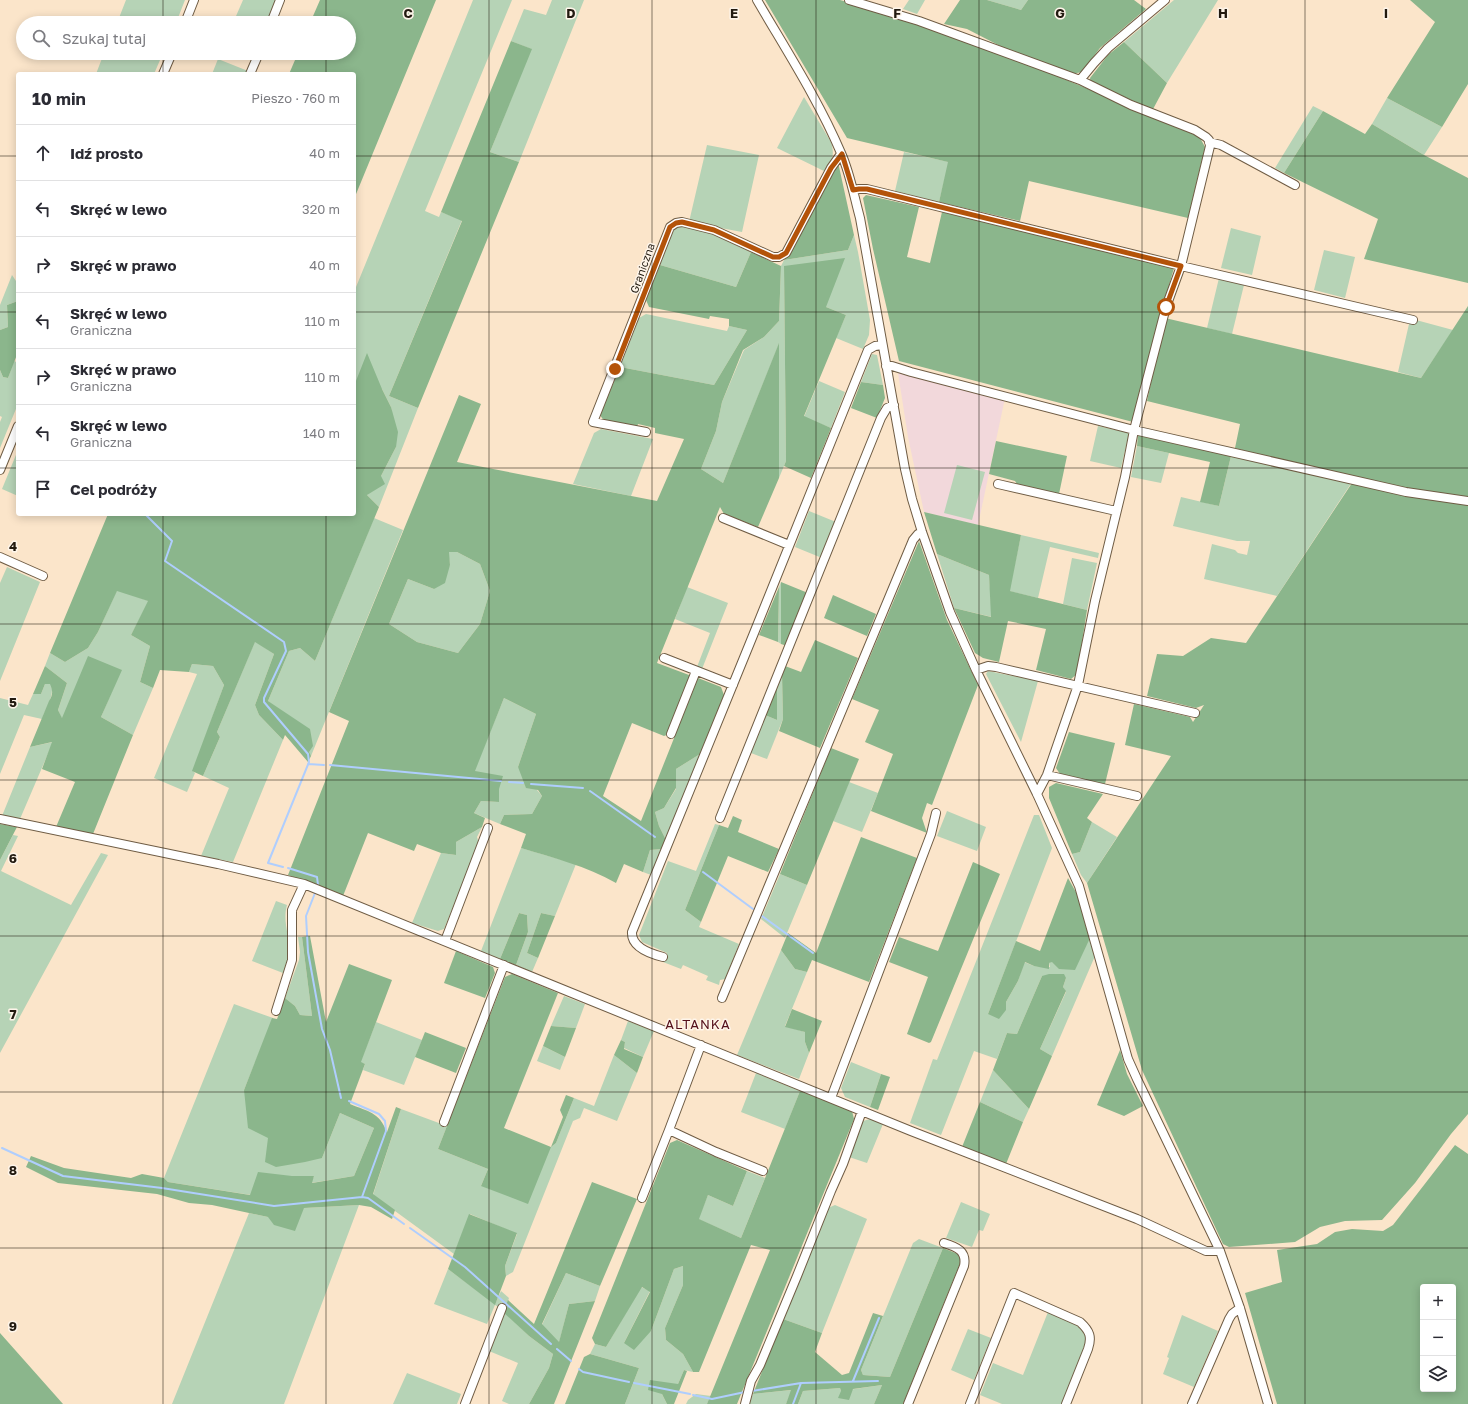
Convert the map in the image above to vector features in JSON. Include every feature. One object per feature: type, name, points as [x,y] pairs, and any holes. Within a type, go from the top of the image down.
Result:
[{"type":"street","points":[[188,16],[194,0]]},
{"type":"street","points":[[274,16],[280,0]]},
{"type":"street","points":[[757,0],[821,110],[842,154],[860,218],[882,345],[909,486],[922,532],[950,612],[976,670],[1037,794],[1081,892],[1128,1059],[1136,1079],[1220,1251],[1240,1308],[1268,1404]]},
{"type":"street","points":[[849,0],[919,20],[1080,80],[1131,104],[1196,130],[1206,137],[1210,146],[1181,266],[1166,307],[1134,430],[1125,477],[1089,626],[1078,685],[1047,776],[1037,794]]},
{"type":"street","points":[[1080,80],[1108,48],[1165,0]]},
{"type":"street","points":[[164,72],[169,60]]},
{"type":"street","points":[[251,72],[256,60]]},
{"type":"street","points":[[1209,142],[1221,145],[1296,185]]},
{"type":"street","name":"Graniczna","points":[[646,432],[593,422],[670,227],[676,223],[682,222],[714,230],[773,257],[783,255],[786,253],[831,168],[842,154]]},
{"type":"street","points":[[853,190],[867,189],[1181,266],[1413,320]]},
{"type":"street","points":[[663,957],[643,949],[636,943],[632,936],[632,932],[868,350],[875,346],[882,345]]},
{"type":"street","points":[[886,366],[892,366],[1134,430],[1406,492],[1468,501]]},
{"type":"street","points":[[720,818],[881,418],[887,408],[894,405]]},
{"type":"street","points":[[0,470],[16,432]]},
{"type":"street","points":[[998,484],[1116,511]]},
{"type":"street","points":[[723,518],[789,545]]},
{"type":"street","points":[[722,998],[913,540],[922,532]]},
{"type":"street","points":[[0,557],[43,576]]},
{"type":"street","points":[[664,658],[733,686]]},
{"type":"street","points":[[976,670],[988,666],[996,667],[1195,713]]},
{"type":"street","points":[[671,734],[696,671]]},
{"type":"street","points":[[1047,776],[1137,796]]},
{"type":"street","points":[[831,1098],[931,834],[936,814]]},
{"type":"street","points":[[0,819],[218,864],[304,884],[862,1111],[1138,1219],[1206,1251],[1220,1251]]},
{"type":"street","points":[[445,941],[488,828]]},
{"type":"street","points":[[276,1011],[292,960],[292,910],[304,884]]},
{"type":"street","points":[[444,1122],[504,965]]},
{"type":"street","points":[[642,1198],[701,1045]]},
{"type":"street","points":[[745,1404],[751,1381],[760,1365],[797,1276],[843,1164],[862,1111]]},
{"type":"street","points":[[669,1130],[716,1152],[763,1171]]},
{"type":"street","points":[[908,1404],[964,1266],[965,1258],[961,1250],[944,1243]]},
{"type":"street","points":[[970,1404],[1014,1293],[1080,1322],[1087,1328],[1090,1334],[1091,1340],[1088,1349],[1066,1404]]},
{"type":"street","points":[[465,1404],[502,1308]]},
{"type":"street","points":[[1192,1404],[1229,1319],[1232,1314],[1240,1308]]},
{"type":"shaded area","points":[[898,373],[1005,398],[978,525],[924,512],[908,437]]},
{"type":"green space","points":[[126,0],[185,0],[179,16],[120,16]]},
{"type":"green space","points":[[243,0],[277,0],[271,16],[236,16]]},
{"type":"green space","points":[[320,0],[436,0],[356,194],[356,72],[290,72],[295,60],[356,60],[356,16],[313,16]]},
{"type":"green space","points":[[473,0],[512,0],[425,211],[439,217],[441,212],[462,220],[389,396],[418,408],[379,507],[367,495],[381,476],[396,447],[391,407],[382,389],[356,386],[356,287]]},
{"type":"green space","points":[[552,0],[584,0],[519,162],[490,152],[531,49],[511,41],[524,9],[546,15]]},
{"type":"green space","points":[[765,0],[840,0],[896,16],[1020,61],[1198,134],[1205,147],[1188,218],[1029,181],[1020,221],[939,202],[948,162],[847,138]]},
{"type":"green space","points":[[909,0],[925,0],[917,14],[903,9]]},
{"type":"green space","points":[[960,0],[987,0],[1021,10],[1028,0],[1134,0],[1146,9],[1100,48],[1082,72],[1072,74],[1004,48],[967,29],[944,24]]},
{"type":"green space","points":[[987,0],[1028,0],[1021,10]]},
{"type":"green space","points":[[1174,0],[1218,0],[1167,83],[1124,42]]},
{"type":"green space","points":[[1410,0],[1468,0],[1468,84],[1442,127],[1387,98],[1435,22]]},
{"type":"green space","points":[[511,41],[532,49],[490,152],[519,162],[418,408],[389,396],[462,221],[441,212]]},
{"type":"green space","points":[[1124,42],[1167,83],[1152,111],[1091,84],[1090,78],[1108,55]]},
{"type":"green space","points":[[101,60],[160,60],[155,72],[97,72]]},
{"type":"green space","points":[[218,60],[248,71],[248,72],[213,72]]},
{"type":"green space","points":[[804,97],[831,142],[833,150],[832,158],[826,172],[777,148]]},
{"type":"green space","points":[[1387,98],[1442,127],[1424,155],[1372,124]]},
{"type":"green space","points":[[1313,106],[1323,111],[1284,173],[1275,168]]},
{"type":"green space","points":[[1323,111],[1365,134],[1372,124],[1424,155],[1468,178],[1468,283],[1364,259],[1378,219],[1284,173]]},
{"type":"green space","points":[[707,145],[759,155],[742,232],[689,222]]},
{"type":"green space","points":[[904,152],[949,162],[939,202],[895,191]]},
{"type":"green space","points":[[838,162],[854,235],[848,250],[784,260]]},
{"type":"green space","points":[[866,195],[919,207],[907,257],[930,263],[942,212],[1174,268],[1133,422],[899,361],[873,249],[863,198]]},
{"type":"green space","points":[[682,225],[702,229],[751,252],[736,287],[660,265],[673,229]]},
{"type":"green space","points":[[1231,228],[1261,236],[1252,275],[1221,268]]},
{"type":"green space","points":[[854,235],[870,320],[869,335],[863,349],[836,338],[846,315],[826,307],[784,267],[786,461],[779,478],[779,344],[723,483],[701,469],[716,431],[722,402],[744,350],[764,337],[779,321],[781,266],[784,260],[848,250]]},
{"type":"green space","points":[[1324,250],[1355,257],[1345,298],[1314,290]]},
{"type":"green space","points":[[751,252],[781,266],[779,321],[764,337],[743,350],[722,402],[716,431],[701,469],[723,483],[779,343],[779,478],[758,527],[724,514],[720,507],[657,663],[689,675],[691,679],[669,734],[664,736],[632,723],[603,796],[641,821],[698,678],[721,687],[724,695],[700,754],[676,769],[676,788],[664,808],[655,812],[659,826],[666,840],[662,849],[650,850],[643,872],[624,864],[616,883],[581,867],[521,848],[526,834],[500,824],[504,815],[532,814],[542,796],[538,790],[526,788],[518,767],[536,714],[504,698],[475,771],[503,776],[499,789],[499,802],[481,801],[474,813],[485,818],[482,827],[456,842],[456,855],[441,853],[417,844],[414,851],[368,833],[343,896],[288,875],[349,721],[329,712],[459,395],[481,404],[457,462],[657,501],[684,439],[655,433],[655,428],[638,424],[637,427],[604,421],[600,415],[620,367],[714,385],[747,330],[729,326],[729,319],[710,316],[709,319],[649,307],[646,300],[660,265],[736,287]],"holes":[[[449,552],[457,552],[480,564],[490,591],[480,624],[458,653],[417,642],[389,624],[408,579],[434,589],[445,583],[450,565]]]},
{"type":"green space","points":[[845,258],[826,307],[846,315],[804,416],[831,428],[811,478],[784,466],[786,461],[784,266]]},
{"type":"green space","points":[[12,275],[16,281],[16,302],[7,305],[8,327],[0,330],[0,305]]},
{"type":"green space","points":[[1219,278],[1244,285],[1232,334],[1207,328]]},
{"type":"green space","points":[[16,302],[16,357],[8,378],[3,377],[0,370],[0,330],[8,327],[7,305]]},
{"type":"green space","points":[[1468,306],[1468,1114],[1451,1134],[1415,1183],[1382,1220],[1345,1221],[1320,1227],[1295,1242],[1229,1247],[1223,1244],[1142,1070],[1087,883],[1171,756],[1125,745],[1134,704],[1190,717],[1193,722],[1204,705],[1196,708],[1147,696],[1157,654],[1183,656],[1211,638],[1246,643],[1354,480],[1235,448],[1240,424],[1147,401],[1165,318],[1421,378]]},
{"type":"green space","points":[[646,314],[727,331],[729,326],[747,330],[714,385],[620,367],[639,318]]},
{"type":"green space","points":[[1416,320],[1453,330],[1421,378],[1398,372],[1409,324]]},
{"type":"green space","points":[[367,353],[391,407],[398,432],[396,447],[381,476],[385,484],[367,495],[379,507],[315,661],[300,648],[289,651],[268,701],[310,729],[313,746],[309,752],[311,756],[308,762],[285,735],[283,740],[259,715],[255,705],[274,654],[255,642],[217,732],[220,737],[203,776],[192,771],[224,685],[213,666],[192,664],[189,672],[160,670],[153,688],[140,682],[150,646],[131,635],[148,601],[117,591],[98,632],[88,648],[65,662],[50,653],[107,516],[356,516],[356,381]]},
{"type":"green space","points":[[872,354],[877,355],[883,385],[861,382]]},
{"type":"green space","points":[[14,361],[16,362],[16,409],[0,448],[0,422],[2,417],[0,416],[0,370],[3,377],[8,378]]},
{"type":"green space","points":[[819,381],[845,392],[831,428],[804,417]]},
{"type":"green space","points":[[861,382],[883,385],[885,398],[877,418],[851,408]]},
{"type":"green space","points":[[1098,426],[1129,433],[1121,468],[1090,461]]},
{"type":"green space","points":[[601,429],[653,439],[631,496],[573,484],[594,433]]},
{"type":"green space","points":[[1138,434],[1231,456],[1219,506],[1200,502],[1210,462],[1137,446]]},
{"type":"green space","points":[[996,441],[1067,456],[1059,494],[1017,484],[1015,481],[989,474]]},
{"type":"green space","points":[[1137,446],[1169,453],[1161,483],[1131,477]]},
{"type":"green space","points":[[16,455],[16,495],[2,489]]},
{"type":"green space","points":[[1231,456],[1352,482],[1277,596],[1204,579],[1212,544],[1247,555],[1250,541],[1237,541],[1173,526],[1181,497],[1219,506]]},
{"type":"green space","points":[[957,465],[985,472],[972,520],[944,513]]},
{"type":"green space","points":[[809,511],[836,522],[822,558],[795,547]]},
{"type":"green space","points":[[924,512],[1021,535],[1010,591],[1087,610],[1077,674],[1071,679],[1036,670],[1046,629],[1008,621],[999,662],[983,658],[975,653],[954,608],[991,617],[989,575],[937,554]]},
{"type":"green space","points":[[374,518],[403,530],[311,756],[268,701],[289,651],[300,648],[315,661]]},
{"type":"green space","points":[[1021,535],[1099,553],[1098,558],[1050,547],[1038,598],[1009,591]]},
{"type":"green space","points":[[919,541],[947,620],[978,685],[932,805],[927,803],[922,818],[927,833],[871,811],[893,754],[865,742],[879,710],[852,699]]},
{"type":"green space","points":[[448,552],[457,552],[480,564],[490,591],[480,624],[458,653],[417,642],[389,624],[408,579],[434,589],[450,565]]},
{"type":"green space","points":[[937,554],[989,575],[992,617],[954,608]]},
{"type":"green space","points":[[1072,558],[1097,563],[1087,610],[1063,604]]},
{"type":"green space","points":[[7,567],[40,582],[0,681],[0,583]]},
{"type":"green space","points":[[781,582],[781,644],[778,642],[779,587]]},
{"type":"green space","points":[[781,582],[808,593],[787,646],[781,644]]},
{"type":"green space","points":[[687,587],[728,603],[702,669],[697,667],[710,633],[675,619]]},
{"type":"green space","points":[[779,587],[778,642],[759,635]]},
{"type":"green space","points":[[117,590],[149,601],[131,635],[150,646],[140,682],[153,688],[133,735],[101,717],[121,670],[62,719],[58,710],[67,683],[45,666],[50,653],[65,662],[88,648],[98,632]]},
{"type":"green space","points":[[833,595],[876,614],[867,636],[824,618]]},
{"type":"green space","points":[[815,640],[858,658],[820,748],[779,731],[783,719],[782,674],[785,666],[801,672]]},
{"type":"green space","points":[[255,641],[274,654],[255,705],[259,715],[283,740],[233,862],[201,856],[229,788],[203,776],[220,737],[217,732]]},
{"type":"green space","points":[[88,656],[122,670],[101,717],[133,735],[93,834],[56,827],[75,782],[42,769],[52,742],[30,747],[52,695],[50,684],[45,684],[41,694],[33,694],[45,666],[67,683],[58,710],[62,718]]},
{"type":"green space","points":[[192,664],[213,666],[224,685],[193,771],[195,773],[187,792],[154,778],[197,674],[189,672]]},
{"type":"green space","points":[[988,671],[1038,681],[1021,742],[986,674]]},
{"type":"green space","points":[[782,674],[783,719],[767,759],[751,753],[765,715],[777,720],[777,687]]},
{"type":"green space","points":[[45,684],[51,684],[52,693],[50,702],[42,719],[24,715],[0,774],[0,698],[28,705],[33,694],[41,694]]},
{"type":"green space","points":[[777,687],[777,720],[765,715]]},
{"type":"green space","points":[[504,698],[536,714],[518,767],[542,796],[532,814],[504,815],[500,824],[474,813],[481,801],[499,802],[499,789],[474,771]]},
{"type":"green space","points":[[1069,732],[1115,743],[1105,784],[1060,774],[1056,768]]},
{"type":"green space","points":[[53,742],[20,819],[2,816],[30,747]]},
{"type":"green space","points":[[831,748],[859,759],[807,885],[780,874]]},
{"type":"green space","points":[[700,754],[666,840],[659,826],[655,812],[664,808],[676,789],[676,769]]},
{"type":"green space","points":[[849,782],[878,793],[862,832],[833,821]]},
{"type":"green space","points":[[1056,783],[1103,794],[1087,818],[1092,822],[1080,852],[1072,854],[1049,798],[1049,787]]},
{"type":"green space","points":[[947,811],[986,827],[977,851],[937,836]]},
{"type":"green space","points":[[1034,815],[1039,815],[1052,848],[988,1014],[1006,1002],[1018,981],[1024,962],[1034,966],[1050,967],[1049,963],[1090,938],[1095,956],[1052,1056],[1040,1049],[1066,992],[1063,987],[1066,978],[1042,976],[1017,1034],[1007,1033],[997,1059],[974,1051],[941,1135],[910,1123],[933,1059],[937,1060]]},
{"type":"green space","points":[[733,816],[742,820],[738,832],[779,849],[768,872],[728,856],[701,922],[685,910],[719,825],[728,828]]},
{"type":"green space","points":[[1092,822],[1117,837],[1087,883],[1081,875],[1072,854],[1080,852]]},
{"type":"green space","points":[[0,824],[17,827],[0,860]]},
{"type":"green space","points":[[715,824],[719,825],[685,910],[701,922],[699,927],[739,944],[725,979],[720,980],[719,985],[706,980],[708,976],[683,965],[681,969],[663,962],[667,953],[642,942],[639,935],[668,861],[696,871]]},
{"type":"green space","points":[[482,827],[477,837],[479,844],[444,929],[438,931],[412,923],[441,853],[456,855],[456,842]]},
{"type":"green space","points":[[13,835],[18,836],[1,871],[71,905],[101,853],[108,855],[0,1053],[0,860]]},
{"type":"green space","points":[[861,837],[917,858],[869,982],[812,960],[807,972],[795,969],[781,950],[788,933],[816,953]]},
{"type":"green space","points":[[521,848],[576,864],[555,916],[541,913],[527,953],[538,958],[532,972],[516,965],[528,932],[527,915],[519,913],[500,959],[481,951]]},
{"type":"green space","points":[[662,849],[651,875],[643,872],[650,850]]},
{"type":"green space","points":[[973,862],[1000,874],[931,1042],[929,1043],[907,1034],[928,977],[889,962],[899,937],[938,951]]},
{"type":"green space","points":[[780,874],[807,885],[785,938],[761,919]]},
{"type":"green space","points":[[1068,878],[1077,894],[1090,938],[1075,970],[1059,969],[1052,962],[1049,963],[1049,969],[1034,966],[1025,962],[1018,981],[1006,1002],[1006,1010],[999,1019],[988,1014],[1016,941],[1040,951]]},
{"type":"green space","points":[[276,901],[287,905],[285,918],[289,943],[289,955],[283,973],[252,961]]},
{"type":"green space","points":[[519,913],[527,915],[528,932],[516,965],[500,959]]},
{"type":"green space","points":[[541,913],[555,916],[538,958],[527,953]]},
{"type":"green space","points":[[310,936],[326,1022],[349,964],[392,980],[361,1062],[365,1064],[350,1104],[377,1116],[381,1120],[387,1132],[396,1107],[401,1109],[373,1194],[395,1210],[392,1219],[371,1207],[359,1205],[304,1208],[295,1231],[274,1225],[268,1217],[212,1205],[189,1203],[157,1194],[58,1183],[26,1167],[31,1156],[64,1168],[131,1178],[142,1174],[164,1178],[168,1182],[250,1195],[258,1172],[292,1176],[314,1176],[312,1183],[354,1176],[374,1128],[340,1113],[322,1158],[276,1167],[265,1162],[268,1138],[248,1128],[244,1090],[272,1018],[277,1019],[285,998],[295,1006],[300,1015],[312,1016],[302,937]]},
{"type":"green space","points":[[298,937],[302,937],[312,1016],[300,1015],[295,1006],[285,998],[299,960],[300,952]]},
{"type":"green space","points":[[781,950],[795,969],[807,972],[785,1026],[805,1032],[805,1042],[809,1053],[799,1079],[737,1055]]},
{"type":"green space","points":[[456,951],[493,967],[495,973],[485,998],[444,983]]},
{"type":"green space","points":[[512,974],[558,993],[504,1128],[551,1147],[528,1204],[481,1186],[488,1169],[438,1149],[505,977]]},
{"type":"green space","points":[[1049,974],[1064,974],[1066,978],[1063,987],[1066,991],[1040,1049],[1052,1056],[1029,1109],[993,1070],[1007,1033],[1017,1034],[1042,976]]},
{"type":"green space","points":[[564,996],[585,1004],[576,1028],[551,1026]]},
{"type":"green space","points":[[234,1004],[273,1018],[244,1090],[322,1158],[340,1113],[374,1128],[354,1176],[311,1183],[314,1176],[292,1176],[251,1195],[168,1182],[164,1178]]},
{"type":"green space","points":[[792,1009],[822,1021],[809,1053],[805,1042],[805,1032],[785,1027]]},
{"type":"green space","points":[[628,1021],[654,1031],[643,1057],[624,1048],[625,1042],[621,1040]]},
{"type":"green space","points":[[376,1022],[422,1040],[404,1085],[363,1070],[365,1064],[360,1063]]},
{"type":"green space","points":[[551,1026],[576,1028],[565,1057],[543,1046]]},
{"type":"green space","points":[[425,1032],[466,1048],[456,1073],[415,1057]]},
{"type":"green space","points":[[621,1040],[625,1042],[624,1049],[643,1057],[637,1073],[614,1055]]},
{"type":"green space","points":[[543,1046],[565,1057],[560,1070],[537,1061]]},
{"type":"green space","points":[[1120,1050],[1127,1074],[1143,1106],[1124,1116],[1097,1105]]},
{"type":"green space","points":[[614,1055],[637,1073],[617,1121],[584,1108],[580,1118],[573,1121],[513,1272],[506,1276],[505,1266],[517,1234],[470,1214],[454,1254],[373,1195],[401,1109],[447,1126],[438,1149],[488,1169],[481,1186],[556,1143],[574,1098],[594,1106]]},
{"type":"green space","points":[[851,1062],[881,1074],[870,1107],[845,1097],[841,1088]]},
{"type":"green space","points":[[993,1070],[1029,1109],[1023,1122],[980,1102]]},
{"type":"green space","points":[[756,1073],[800,1091],[785,1129],[741,1112]]},
{"type":"green space","points":[[881,1074],[890,1077],[878,1110],[870,1107]]},
{"type":"green space","points":[[800,1091],[852,1111],[854,1119],[737,1404],[707,1404],[770,1250],[751,1245],[699,1372],[693,1372],[683,1354],[666,1340],[665,1328],[683,1285],[683,1266],[674,1269],[651,1331],[634,1350],[624,1343],[650,1292],[642,1287],[606,1347],[595,1344],[592,1338],[670,1143],[677,1140],[747,1171],[733,1206],[708,1195],[699,1219],[741,1238]]},
{"type":"green space","points":[[566,1095],[574,1098],[556,1143],[551,1147],[563,1117],[560,1110]]},
{"type":"green space","points":[[980,1102],[1023,1122],[1006,1164],[962,1147]]},
{"type":"green space","points":[[870,1119],[883,1124],[867,1163],[849,1157],[863,1121]]},
{"type":"green space","points":[[1455,1145],[1468,1154],[1468,1404],[1277,1404],[1245,1293],[1282,1282],[1277,1250],[1317,1244],[1335,1232],[1352,1229],[1383,1231],[1393,1225]]},
{"type":"green space","points":[[747,1171],[765,1178],[741,1238],[698,1219],[708,1195],[733,1206]]},
{"type":"green space","points":[[592,1182],[637,1199],[600,1286],[566,1273],[542,1324],[559,1342],[569,1304],[595,1301],[554,1404],[529,1404],[549,1368],[553,1354],[529,1336],[503,1312],[508,1300],[534,1324]]},
{"type":"green space","points":[[961,1202],[990,1214],[983,1231],[979,1230],[972,1247],[946,1238]]},
{"type":"green space","points":[[359,1205],[284,1404],[172,1404],[249,1213],[268,1217],[304,1208]]},
{"type":"green space","points":[[835,1205],[867,1219],[822,1333],[783,1319],[828,1208]]},
{"type":"green space","points":[[469,1214],[517,1233],[505,1266],[506,1276],[495,1305],[448,1269]]},
{"type":"green space","points":[[919,1239],[943,1248],[890,1377],[863,1375],[861,1370],[913,1243]]},
{"type":"green space","points":[[943,1248],[958,1254],[961,1261],[903,1404],[874,1404],[882,1385],[853,1389],[849,1400],[838,1398],[841,1391],[840,1388],[803,1391],[798,1404],[786,1404],[791,1390],[753,1394],[783,1319],[822,1333],[815,1352],[842,1375],[849,1373],[873,1313],[883,1316],[861,1370],[863,1375],[890,1377]]},
{"type":"green space","points":[[683,1266],[683,1285],[665,1328],[666,1340],[683,1354],[693,1372],[684,1370],[678,1384],[662,1394],[667,1404],[625,1404],[639,1368],[590,1354],[595,1344],[606,1347],[641,1287],[650,1291],[624,1343],[651,1331],[674,1269]]},
{"type":"green space","points":[[448,1269],[495,1304],[501,1291],[509,1298],[504,1312],[529,1336],[553,1354],[549,1368],[529,1404],[509,1404],[502,1401],[518,1363],[489,1351],[500,1308],[495,1305],[487,1324],[434,1304]]},
{"type":"green space","points":[[566,1273],[600,1286],[595,1301],[569,1304],[559,1343],[542,1325]]},
{"type":"green space","points":[[1048,1312],[1086,1328],[1089,1339],[1062,1404],[1002,1404],[980,1395],[993,1363],[1023,1375]]},
{"type":"green space","points":[[1182,1315],[1218,1331],[1194,1387],[1163,1374],[1169,1358],[1167,1357]]},
{"type":"green space","points":[[968,1329],[991,1338],[974,1380],[951,1370]]},
{"type":"green space","points":[[0,1333],[63,1404],[0,1404]]},
{"type":"green space","points":[[590,1354],[639,1368],[625,1404],[565,1404],[584,1357]]},
{"type":"green space","points":[[684,1370],[687,1371],[674,1404],[667,1404],[662,1394],[648,1390],[650,1380],[678,1384]]},
{"type":"green space","points":[[407,1373],[461,1394],[457,1404],[393,1404]]},
{"type":"green space","points":[[882,1385],[874,1404],[798,1404],[803,1391],[840,1388],[841,1391]]},
{"type":"green space","points":[[792,1390],[786,1404],[749,1404],[753,1394]]},
{"type":"green space","points":[[696,1394],[711,1396],[707,1404],[686,1404],[688,1400]]},
{"type":"waterway","points":[[147,516],[172,541],[165,561],[284,642],[286,651],[264,698],[264,702],[308,754],[309,762],[268,863],[283,867]]},
{"type":"waterway","points":[[308,764],[324,765]]},
{"type":"waterway","points":[[330,765],[501,781]]},
{"type":"waterway","points":[[509,782],[523,783]]},
{"type":"waterway","points":[[531,784],[583,788]]},
{"type":"waterway","points":[[590,791],[655,837]]},
{"type":"waterway","points":[[288,868],[317,877],[318,885]]},
{"type":"waterway","points":[[703,872],[753,909]]},
{"type":"waterway","points":[[315,893],[306,916],[308,952],[322,1029],[330,1050],[341,1098]]},
{"type":"waterway","points":[[762,916],[813,953]]},
{"type":"waterway","points":[[2,1148],[63,1176],[162,1188],[274,1206],[362,1197],[386,1131],[385,1121],[379,1114],[349,1101]]},
{"type":"waterway","points":[[362,1197],[368,1198],[404,1224]]},
{"type":"waterway","points":[[410,1228],[465,1267],[551,1344]]},
{"type":"waterway","points":[[853,1381],[879,1318]]},
{"type":"waterway","points":[[557,1349],[571,1361]]},
{"type":"waterway","points":[[579,1369],[583,1372],[629,1382]]},
{"type":"waterway","points":[[752,1391],[801,1383],[878,1381]]},
{"type":"waterway","points":[[634,1383],[690,1394]]},
{"type":"waterway","points":[[793,1404],[801,1383]]},
{"type":"waterway","points":[[693,1395],[712,1399],[745,1392]]},
{"type":"district","name":"ALTANKA","points":[[698,1024]]},
{"type":"route","points":[[615,369],[664,239],[670,227],[676,223],[682,222],[714,230],[773,257],[779,257],[786,253],[831,168],[842,154],[853,190],[867,189],[1181,266],[1166,307]]}]
